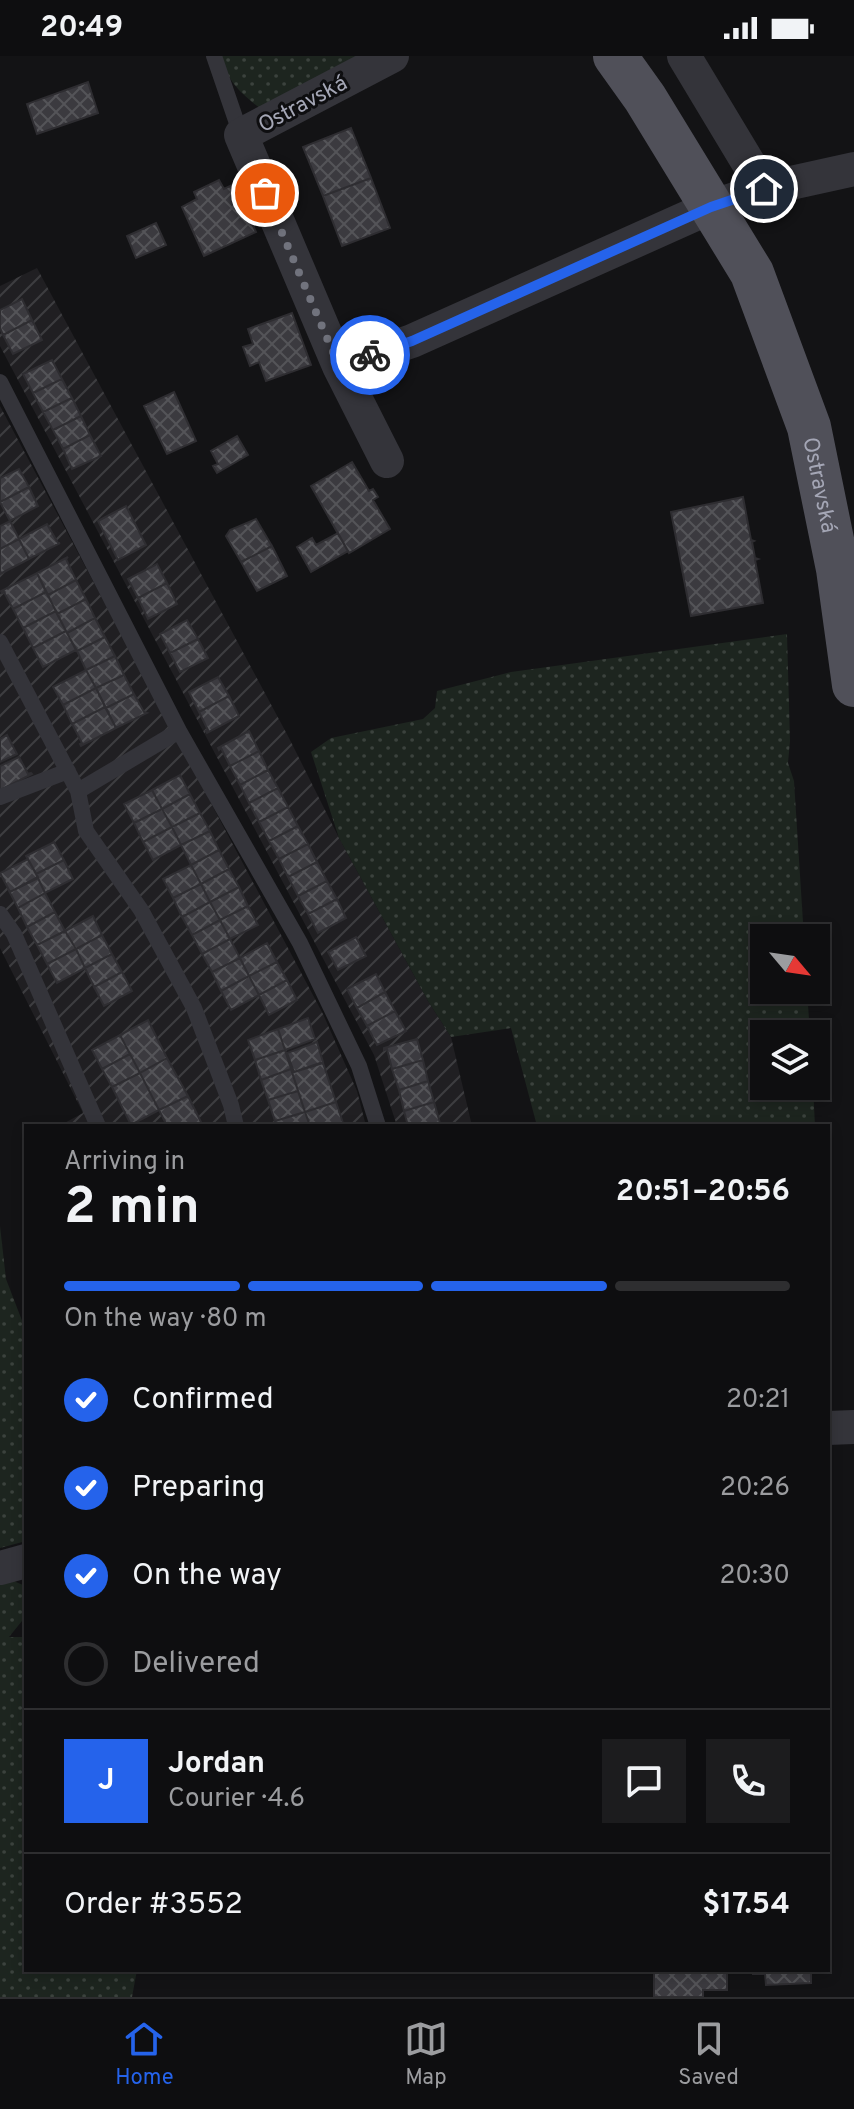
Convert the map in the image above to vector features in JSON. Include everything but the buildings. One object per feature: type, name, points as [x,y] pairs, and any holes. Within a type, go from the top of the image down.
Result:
[{"type":"main road","name":"Ostravská","points":[[615,56],[645,98],[752,273],[809,427],[838,569],[854,685]]},
{"type":"street","name":"Ostravská","points":[[387,461],[339,366],[241,135],[392,56]]},
{"type":"street","points":[[684,56],[764,189]]},
{"type":"street","points":[[339,366],[412,341],[711,207],[764,189],[854,169]]},
{"type":"street","points":[[830,1428],[854,1427]]},
{"type":"street","points":[[0,1568],[24,1562]]},
{"type":"lane","points":[[214,56],[241,135]]},
{"type":"lane","points":[[0,382],[179,731],[300,943],[359,1066],[377,1124]]},
{"type":"lane","points":[[0,642],[78,791],[86,831],[141,910],[194,1008],[236,1124]]},
{"type":"lane","points":[[78,791],[179,731]]},
{"type":"lane","points":[[0,797],[68,771]]},
{"type":"lane","points":[[0,914],[14,934],[97,1124]]},
{"type":"shaded area","points":[[220,56],[375,56],[263,111],[237,87]]},
{"type":"shaded area","points":[[37,268],[289,738],[339,838],[451,1037],[472,1124],[396,1124],[374,1055],[0,346],[0,286]]},
{"type":"shaded area","points":[[0,406],[323,1014],[357,1091],[365,1124],[63,1124],[83,1113],[0,948]]},
{"type":"shaded area","points":[[787,634],[788,763],[794,781],[803,924],[750,924],[750,1004],[808,1004],[809,1020],[750,1020],[750,1100],[814,1100],[815,1124],[536,1124],[511,1028],[451,1037],[339,838],[311,752],[331,738],[423,719],[435,708],[437,691],[511,672]]},
{"type":"shaded area","points":[[0,1226],[6,1279],[24,1326],[24,1542],[0,1548]]},
{"type":"shaded area","points":[[0,1578],[24,1585],[24,1618],[9,1637],[24,1637],[24,1972],[137,1972],[132,1997],[0,1997]]},
{"type":"way so far","points":[[265,193],[339,366],[370,355]]},
{"type":"route","points":[[370,355],[412,341],[711,207],[764,189]]}]
